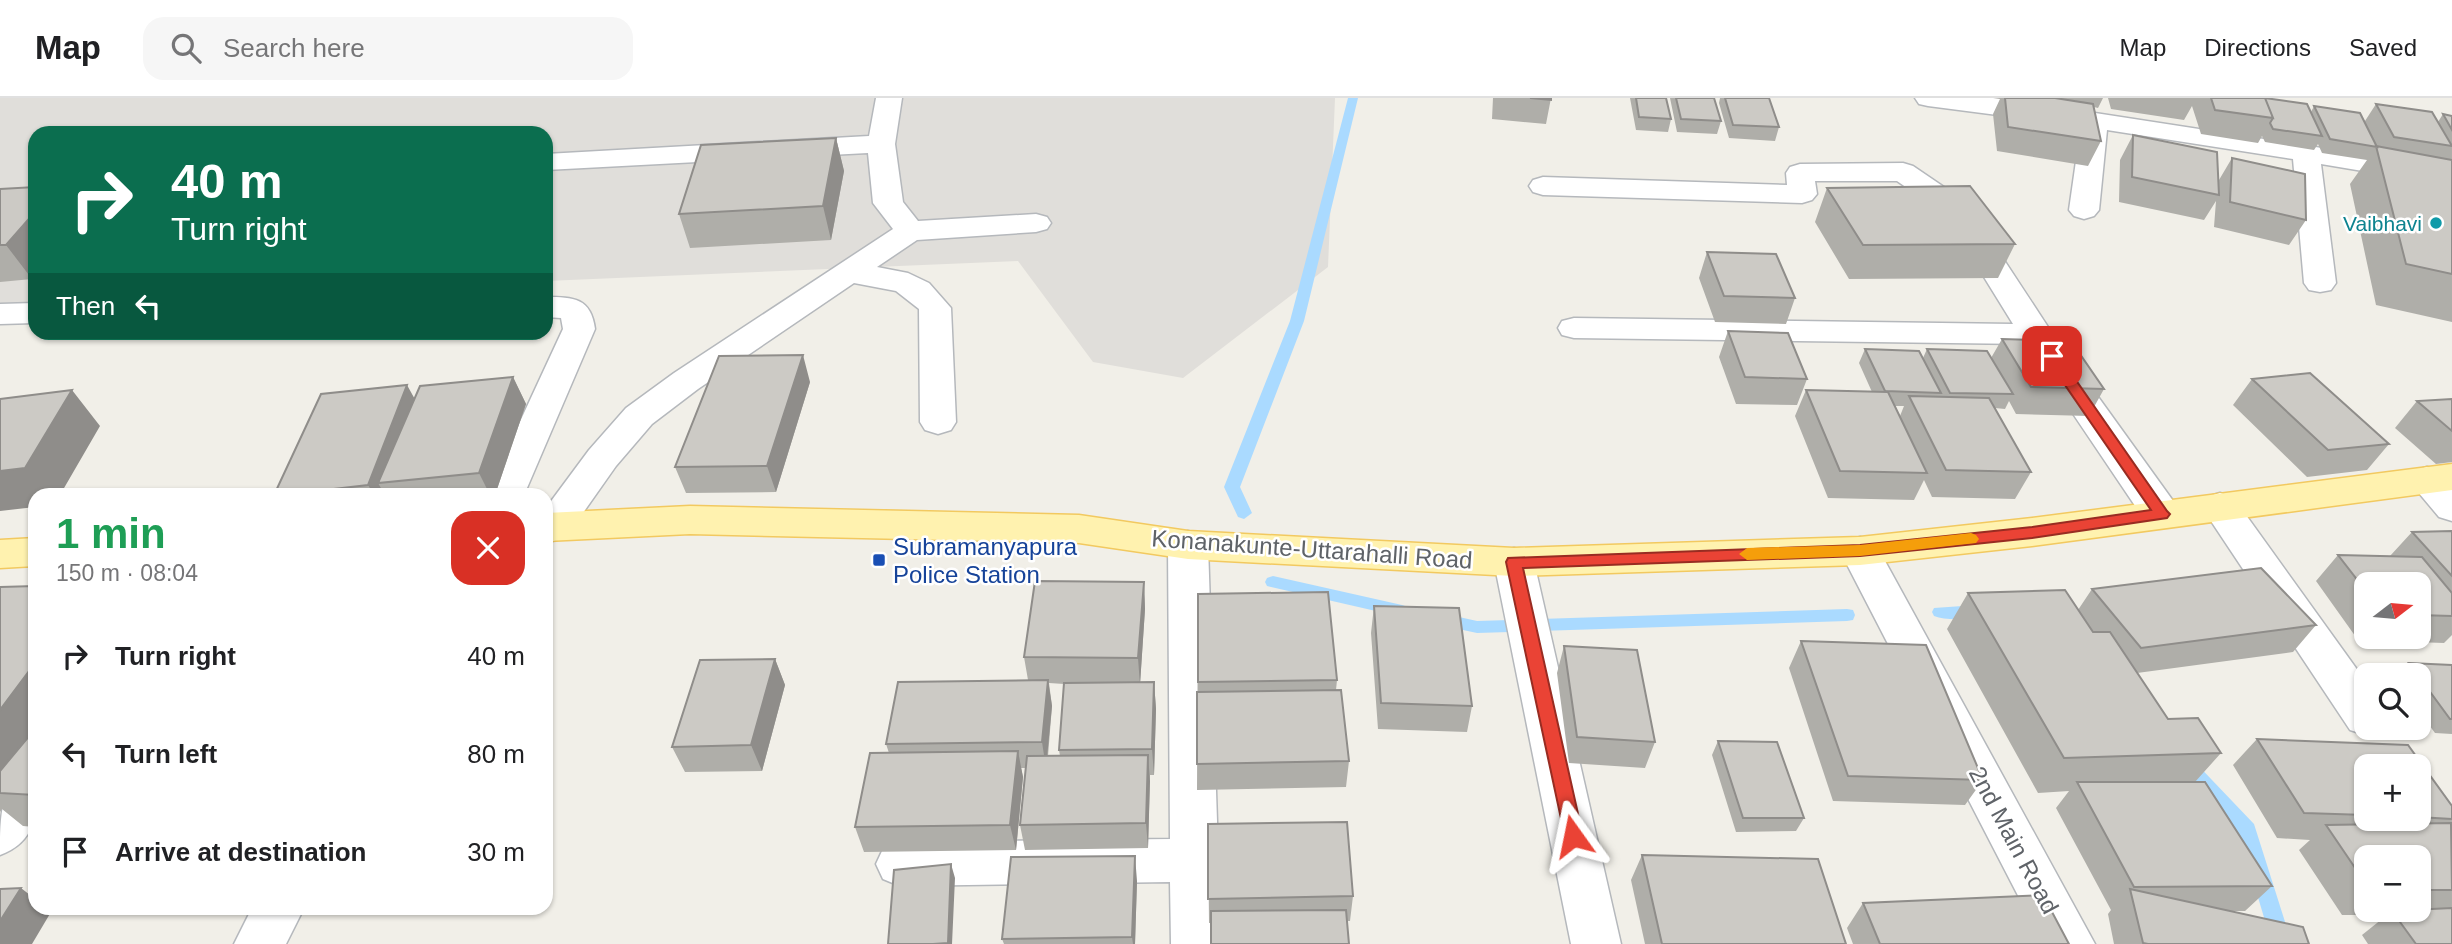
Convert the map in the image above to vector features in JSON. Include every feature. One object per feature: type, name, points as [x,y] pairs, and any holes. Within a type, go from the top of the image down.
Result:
[{"type":"main road","name":"Konanakunte-Uttarahalli Road","points":[[553,527],[690,520],[1079,529],[1188,545],[1514,562],[1860,551],[2032,532],[2220,506],[2444,488]]},
{"type":"street","points":[[889,98],[881,144],[888,203],[911,231]]},
{"type":"street","points":[[1928,98],[2095,120],[2452,177]]},
{"type":"street","points":[[2084,210],[2095,120]]},
{"type":"street","points":[[553,162],[881,144]]},
{"type":"street","points":[[2306,153],[2320,284]]},
{"type":"street","points":[[1544,186],[1801,194],[1800,173],[1903,172],[1956,208],[2036,334],[2162,514]]},
{"type":"street","points":[[553,522],[639,416],[686,381],[911,231],[1036,223]]},
{"type":"street","points":[[848,273],[890,278],[910,284],[926,293],[935,308],[938,422]]},
{"type":"street","points":[[508,488],[579,329],[578,313],[565,307],[553,307]]},
{"type":"street","points":[[0,314],[28,313]]},
{"type":"street","points":[[1574,328],[2036,334]]},
{"type":"street","points":[[2220,506],[2354,701]]},
{"type":"street","points":[[1188,545],[1196,944]]},
{"type":"street","name":"2nd Main Road","points":[[1860,551],[2070,944]]},
{"type":"street","points":[[1514,562],[1597,944]]},
{"type":"street","points":[[0,834],[28,793]]},
{"type":"street","points":[[900,864],[1194,860]]},
{"type":"street","points":[[259,944],[275,915]]},
{"type":"shaded area","points":[[0,98],[1335,98],[1328,267],[1183,378],[1093,362],[1018,261],[553,281],[553,126],[28,126],[28,303],[0,304]]},
{"type":"building","points":[[1636,98],[1666,98],[1671,119],[1639,117]]},
{"type":"building","points":[[1676,98],[1714,98],[1721,121],[1681,119]]},
{"type":"building","points":[[1725,98],[1769,98],[1779,127],[1733,125]]},
{"type":"building","points":[[2005,98],[2055,98],[2093,104],[2101,141],[2008,127]]},
{"type":"building","points":[[2211,98],[2265,98],[2273,118],[2215,110]]},
{"type":"building","points":[[2265,98],[2307,104],[2322,136],[2273,129],[2270,123],[2273,118]]},
{"type":"building","points":[[2376,104],[2432,112],[2452,146],[2394,137]]},
{"type":"building","points":[[2314,106],[2360,113],[2377,147],[2330,139]]},
{"type":"building","points":[[2443,114],[2452,116],[2452,130]]},
{"type":"building","points":[[2133,135],[2217,152],[2219,195],[2132,177]]},
{"type":"building","points":[[836,138],[823,206],[679,214],[701,145]]},
{"type":"building","points":[[2376,146],[2452,160],[2452,274],[2406,264]]},
{"type":"building","points":[[2232,158],[2305,174],[2306,220],[2230,202]]},
{"type":"building","points":[[1970,186],[2015,244],[1863,245],[1827,188]]},
{"type":"building","points":[[28,187],[28,220],[6,245],[0,245],[0,189]]},
{"type":"building","points":[[1707,252],[1776,254],[1795,298],[1724,296]]},
{"type":"building","points":[[1728,331],[1788,333],[1807,379],[1745,377]]},
{"type":"building","points":[[2002,339],[2071,341],[2104,389],[2031,387]]},
{"type":"building","points":[[1865,349],[1919,351],[1941,393],[1885,391]]},
{"type":"building","points":[[1927,349],[1987,351],[2013,394],[1950,393]]},
{"type":"building","points":[[803,355],[767,466],[675,467],[719,356]]},
{"type":"building","points":[[2310,373],[2389,444],[2328,450],[2252,379]]},
{"type":"building","points":[[513,377],[479,473],[378,483],[420,386]]},
{"type":"building","points":[[407,385],[368,485],[342,488],[277,488],[321,394]]},
{"type":"building","points":[[72,390],[25,468],[0,471],[0,399]]},
{"type":"building","points":[[1806,390],[1888,392],[1927,473],[1840,471]]},
{"type":"building","points":[[1909,396],[1989,398],[2031,472],[1946,470]]},
{"type":"building","points":[[2452,399],[2452,431],[2417,401]]},
{"type":"building","points":[[2452,531],[2452,576],[2412,532]]},
{"type":"building","points":[[2338,555],[2422,557],[2452,593],[2452,616],[2431,615],[2431,572],[2354,572],[2354,576]]},
{"type":"building","points":[[2261,568],[2316,625],[2141,648],[2092,589]]},
{"type":"building","points":[[1035,581],[1144,582],[1138,658],[1024,657]]},
{"type":"building","points":[[28,586],[28,672],[0,710],[0,587]]},
{"type":"building","points":[[2065,590],[2093,632],[2110,632],[2168,719],[2198,718],[2221,753],[2064,758],[1968,593]]},
{"type":"building","points":[[1328,592],[1337,680],[1198,682],[1198,594]]},
{"type":"building","points":[[1374,606],[1459,608],[1472,706],[1381,703]]},
{"type":"building","points":[[1801,641],[1926,645],[1983,780],[1848,776]]},
{"type":"building","points":[[1564,646],[1637,650],[1655,742],[1577,737]]},
{"type":"building","points":[[775,659],[751,745],[672,747],[700,660]]},
{"type":"building","points":[[2431,664],[2452,665],[2450,719],[2431,693]]},
{"type":"building","points":[[1048,680],[1042,742],[886,744],[898,682]]},
{"type":"building","points":[[1154,682],[1152,749],[1059,750],[1064,683]]},
{"type":"building","points":[[1341,690],[1349,761],[1197,764],[1197,692]]},
{"type":"building","points":[[28,737],[28,795],[0,793],[0,771]]},
{"type":"building","points":[[2257,739],[2408,745],[2414,754],[2354,754],[2354,815],[2304,813]]},
{"type":"building","points":[[1718,741],[1777,742],[1804,818],[1743,818]]},
{"type":"building","points":[[1018,751],[1010,825],[855,827],[870,753]]},
{"type":"building","points":[[1148,755],[1146,823],[1020,825],[1027,756]]},
{"type":"building","points":[[2431,777],[2452,806],[2452,819],[2431,818]]},
{"type":"building","points":[[2077,782],[2205,782],[2272,886],[2134,887]]},
{"type":"building","points":[[1347,822],[1353,896],[1208,899],[1208,824]]},
{"type":"building","points":[[2431,823],[2451,823],[2452,890],[2431,890],[2431,845],[2354,845],[2354,866],[2326,825],[2354,825],[2354,831],[2431,831]]},
{"type":"building","points":[[1642,855],[1818,859],[1846,944],[1662,944]]},
{"type":"building","points":[[1135,856],[1132,937],[1002,939],[1011,857]]},
{"type":"building","points":[[951,864],[948,943],[888,944],[894,870]]},
{"type":"building","points":[[21,888],[0,921],[0,889]]},
{"type":"building","points":[[2130,889],[2303,927],[2309,944],[2143,943]]},
{"type":"building","points":[[2043,895],[2069,944],[1880,944],[1863,903]]},
{"type":"building","points":[[2452,908],[2452,944],[2416,944],[2400,922],[2431,922],[2431,909]]},
{"type":"building","points":[[1346,910],[1349,944],[1211,944],[1211,911]]},
{"type":"waterway","points":[[1244,513],[1232,487],[1297,321],[1353,98]]},
{"type":"waterway","points":[[1273,582],[1402,611]]},
{"type":"waterway","points":[[1940,612],[1977,611]]},
{"type":"waterway","points":[[1441,619],[1477,627],[1847,615]]},
{"type":"waterway","points":[[2184,763],[2247,830],[2282,944]]},
{"type":"slow traffic","points":[[1747,554],[1860,551],[1971,539]]},
{"type":"place","name":"Vaibhavi","points":[[2436,223]]},
{"type":"place","name":"Subramanyapura Police Station","points":[[879,560]]},
{"type":"route","points":[[1573,836],[1514,562],[1860,551],[2162,514],[2052,356]]}]
